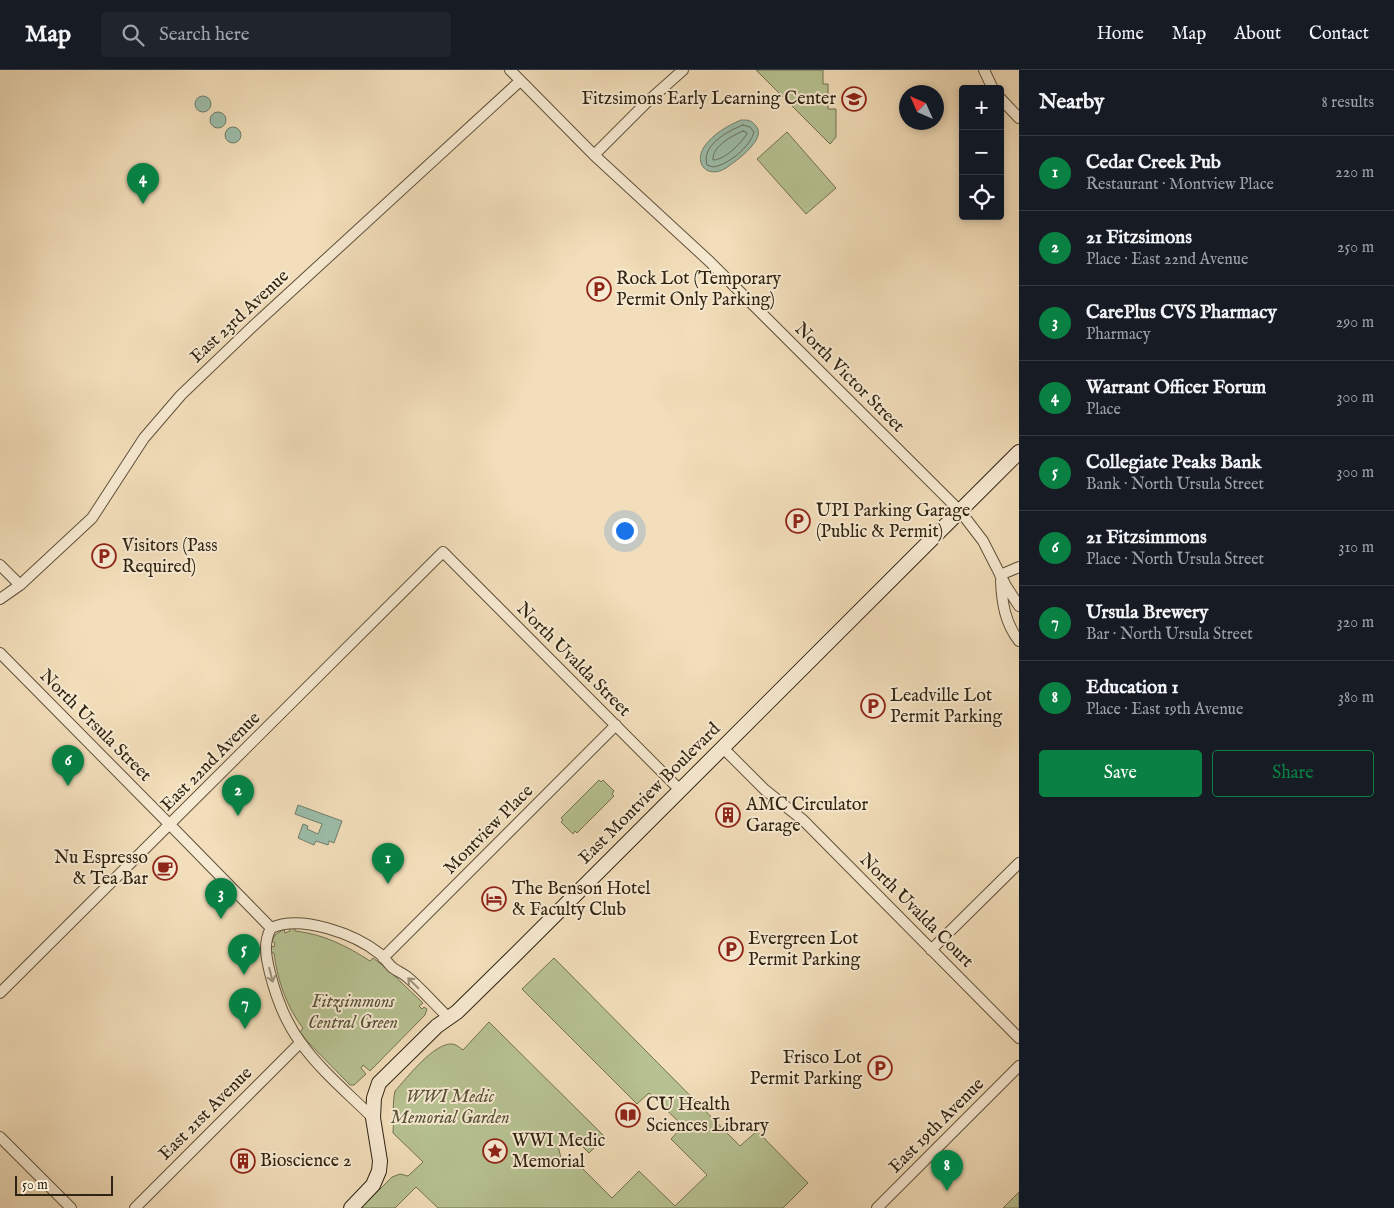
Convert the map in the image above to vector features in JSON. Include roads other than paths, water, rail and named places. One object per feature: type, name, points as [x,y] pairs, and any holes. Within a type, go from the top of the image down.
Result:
[{"type":"street","name":"North Victor Street","points":[[510,70],[594,154],[696,248],[960,511],[983,541],[1000,575],[1019,606]]},
{"type":"street","points":[[594,154],[683,70]]},
{"type":"street","points":[[984,70],[991,85]]},
{"type":"street","name":"East 23rd Avenue","points":[[2,600],[92,518],[134,451],[181,395],[272,308],[520,81]]},
{"type":"street","points":[[1004,102],[1019,118]]},
{"type":"street","name":"East Montview Boulevard","points":[[351,1208],[374,1185],[379,1171],[380,1161],[373,1118],[374,1098],[379,1084],[513,957],[1019,452]]},
{"type":"street","name":"North Uvalda Street","points":[[443,552],[680,790]]},
{"type":"street","name":"East 22nd Avenue","points":[[0,993],[443,552]]},
{"type":"street","points":[[0,564],[20,585]]},
{"type":"street","points":[[1000,575],[1019,566]]},
{"type":"street","name":"North Victor Street","points":[[1000,575],[1005,616],[1019,641]]},
{"type":"street","name":"North Ursula Street","points":[[0,654],[271,928]]},
{"type":"street","name":"Montview Place","points":[[383,958],[616,725]]},
{"type":"street","name":"North Uvalda Court","points":[[722,748],[765,790],[803,820],[1019,1038]]},
{"type":"street","points":[[931,950],[1019,863]]},
{"type":"street","points":[[373,1118],[312,1057],[300,1042],[283,1011],[273,986],[267,962],[266,943],[271,928],[285,923],[325,927],[369,947],[408,977],[448,1017]]},
{"type":"street","name":"East 21st Avenue","points":[[135,1208],[300,1042]]},
{"type":"street","name":"East 19th Avenue","points":[[877,1208],[1019,1066]]},
{"type":"street","points":[[0,1137],[71,1208]]},
{"type":"water","points":[[203,96],[209,98],[211,104],[209,110],[203,112],[197,110],[195,104],[197,98]]},
{"type":"water","points":[[218,112],[224,114],[226,120],[224,126],[218,128],[212,126],[210,120],[212,114]]},
{"type":"water","points":[[741,120],[752,122],[758,130],[758,136],[750,149],[720,171],[714,172],[704,168],[700,159],[704,147],[721,131]]},
{"type":"water","points":[[233,127],[239,129],[241,135],[239,141],[233,143],[227,141],[225,135],[227,129]]},
{"type":"water","points":[[298,805],[342,821],[334,843],[329,841],[328,845],[316,841],[314,845],[298,838],[303,824],[308,826],[307,829],[318,834],[322,824],[295,814]]},
{"type":"place","name":"Fitzsimons Early Learning Center","points":[[854,99]]},
{"type":"place","name":"Warrant Officer Forum","points":[[143,204]]},
{"type":"place","name":"Rock Lot (Temporary Permit Only Parking)","points":[[599,289]]},
{"type":"place","name":"UPI Parking Garage (Public & Permit)","points":[[798,521]]},
{"type":"place","name":"Visitors (Pass Required)","points":[[104,556]]},
{"type":"place","name":"Leadville Lot Permit Parking","points":[[873,706]]},
{"type":"place","name":"21 Fitzsimmons","points":[[68,786]]},
{"type":"place","name":"AMC Circulator Garage","points":[[728,815]]},
{"type":"place","name":"21 Fitzsimons","points":[[238,816]]},
{"type":"place","name":"Nu Espresso & Tea Bar","points":[[165,868]]},
{"type":"place","name":"Cedar Creek Pub","points":[[388,884]]},
{"type":"place","name":"The Benson Hotel & Faculty Club","points":[[494,899]]},
{"type":"place","name":"CarePlus CVS Pharmacy","points":[[221,919]]},
{"type":"place","name":"Evergreen Lot Permit Parking","points":[[731,949]]},
{"type":"place","name":"Collegiate Peaks Bank","points":[[244,975]]},
{"type":"place","name":"Ursula Brewery","points":[[245,1029]]},
{"type":"place","name":"Frisco Lot Permit Parking","points":[[880,1068]]},
{"type":"place","name":"CU Health Sciences Library","points":[[628,1115]]},
{"type":"place","name":"WWI Medic Memorial","points":[[495,1151]]},
{"type":"place","name":"Bioscience 2","points":[[243,1161]]},
{"type":"place","name":"Education 1","points":[[947,1191]]},
{"type":"park label","name":"Fitzsimmons Central Green","points":[[353,1012]]},
{"type":"park label","name":"WWI Medic Memorial Garden","points":[[450,1107]]}]
